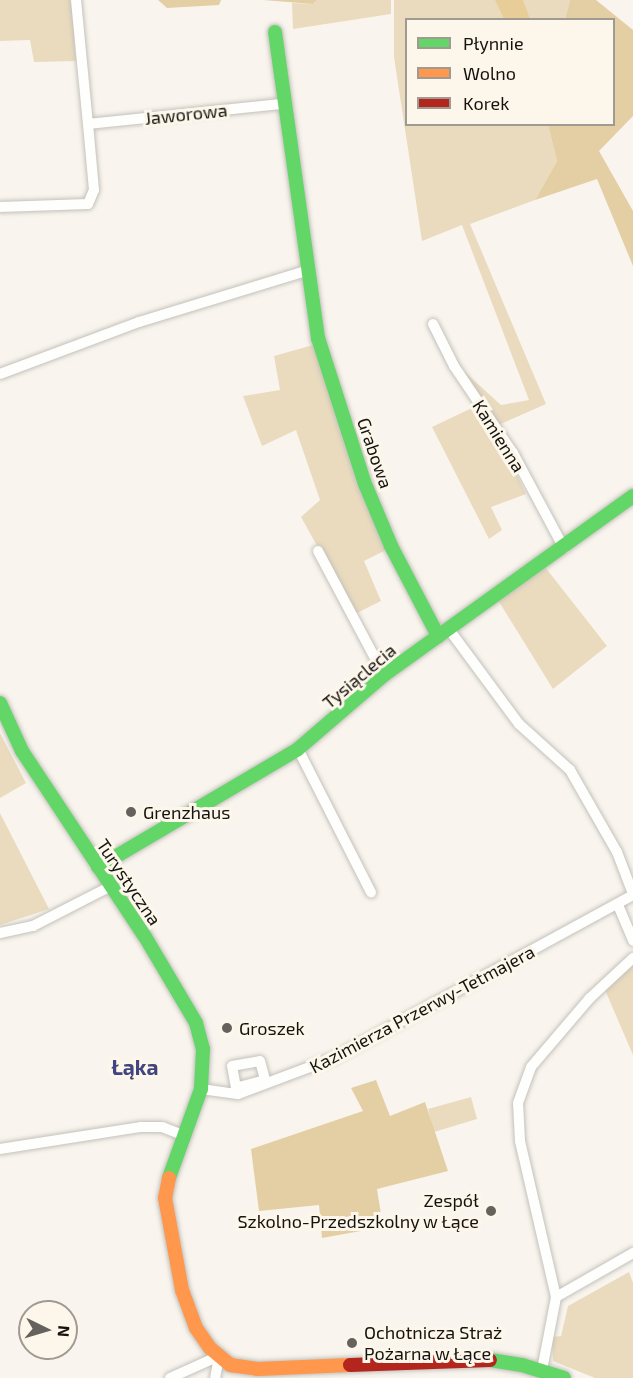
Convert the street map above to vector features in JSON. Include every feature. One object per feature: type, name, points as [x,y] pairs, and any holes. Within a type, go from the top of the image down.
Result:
[{"type":"street","points":[[0,207],[88,204],[94,190],[76,0]]},
{"type":"street","name":"Grabowa","points":[[275,32],[306,271],[318,338],[365,484],[391,546],[443,632]]},
{"type":"street","name":"Jaworowa","points":[[88,124],[283,104]]},
{"type":"street","points":[[0,374],[139,322],[306,271]]},
{"type":"street","name":"Kamienna","points":[[434,324],[454,366],[513,453],[564,548]]},
{"type":"street","name":"Tysiąclecia","points":[[98,867],[298,749],[384,675],[564,548],[633,496]]},
{"type":"street","points":[[318,551],[384,675]]},
{"type":"street","points":[[443,632],[519,724],[570,770],[617,852],[633,894]]},
{"type":"street","name":"Turystyczna","points":[[0,703],[22,751],[111,886],[196,1023],[203,1048],[201,1089],[185,1136]]},
{"type":"street","points":[[298,749],[371,892]]},
{"type":"street","points":[[0,933],[33,926],[111,886]]},
{"type":"street","name":"Kazimierza Przerwy-Tetmajera","points":[[201,1089],[238,1094],[334,1058],[618,905],[633,894]]},
{"type":"street","points":[[618,905],[633,941]]},
{"type":"street","points":[[542,1370],[556,1297],[520,1142],[518,1103],[531,1067],[590,998],[633,958]]},
{"type":"street","points":[[0,1149],[141,1127],[162,1127],[185,1136],[167,1181],[167,1224],[175,1266],[196,1328],[219,1356],[230,1365],[258,1370],[459,1359],[499,1361],[542,1370],[564,1378]]},
{"type":"street","points":[[556,1297],[633,1253]]},
{"type":"street","points":[[170,1378],[219,1356]]},
{"type":"street","points":[[215,1378],[219,1356]]},
{"type":"shaded area","points":[[0,0],[72,0],[76,61],[34,62],[30,40],[0,41]]},
{"type":"shaded area","points":[[158,0],[221,0],[219,5],[167,8]]},
{"type":"shaded area","points":[[263,0],[317,0],[313,4]]},
{"type":"shaded area","points":[[317,0],[391,0],[391,14],[293,29],[292,3],[313,4]]},
{"type":"shaded area","points":[[394,0],[570,0],[565,18],[405,18],[405,126],[548,126],[557,161],[535,200],[470,224],[546,404],[494,427],[526,494],[491,507],[502,530],[489,539],[432,427],[476,406],[458,366],[501,405],[529,400],[462,225],[422,241],[394,57]]},
{"type":"shaded area","points":[[495,0],[523,0],[530,18],[504,18]]},
{"type":"shaded area","points":[[570,0],[596,0],[633,30],[633,116],[599,151],[633,211],[633,266],[597,179],[535,200],[557,161],[548,126],[615,126],[615,18],[565,18]]},
{"type":"shaded area","points":[[313,345],[357,484],[388,549],[364,561],[381,601],[355,614],[301,517],[320,500],[296,430],[262,446],[243,396],[280,390],[274,356]]},
{"type":"shaded area","points":[[545,567],[607,646],[553,689],[498,600]]},
{"type":"shaded area","points":[[0,733],[26,783],[0,798]]},
{"type":"shaded area","points":[[0,813],[49,909],[0,925]]},
{"type":"shaded area","points":[[633,962],[633,1055],[605,990]]},
{"type":"shaded area","points":[[376,1080],[390,1116],[425,1102],[448,1171],[377,1189],[383,1227],[322,1238],[319,1205],[259,1211],[251,1149],[363,1111],[351,1088]]},
{"type":"shaded area","points":[[471,1097],[477,1119],[434,1132],[428,1109]]},
{"type":"shaded area","points":[[629,1272],[633,1283],[633,1378],[595,1378],[553,1361],[552,1337],[561,1336],[568,1306]]},
{"type":"traffic: fast","points":[[275,32],[318,338],[365,484],[391,546],[438,636]]},
{"type":"traffic: fast","points":[[98,867],[298,749],[384,675],[633,496]]},
{"type":"traffic: fast","points":[[0,703],[22,751],[144,935],[196,1023],[203,1049],[201,1089],[169,1178]]},
{"type":"traffic: fast","points":[[490,1360],[522,1365],[564,1378]]},
{"type":"traffic: slow","points":[[169,1178],[165,1198],[182,1290],[196,1328],[210,1348],[230,1365],[258,1369],[350,1365]]},
{"type":"traffic: jam","points":[[350,1365],[490,1360]]},
{"type":"place","name":"Grenzhaus","points":[[131,812]]},
{"type":"place","name":"Groszek","points":[[227,1028]]},
{"type":"place","name":"Zespół Szkolno-Przedszkolny w Łące","points":[[491,1211]]},
{"type":"place","name":"Ochotnicza Straż Pożarna w Łące","points":[[352,1343]]},
{"type":"district","name":"Łąka","points":[[135,1067]]}]
